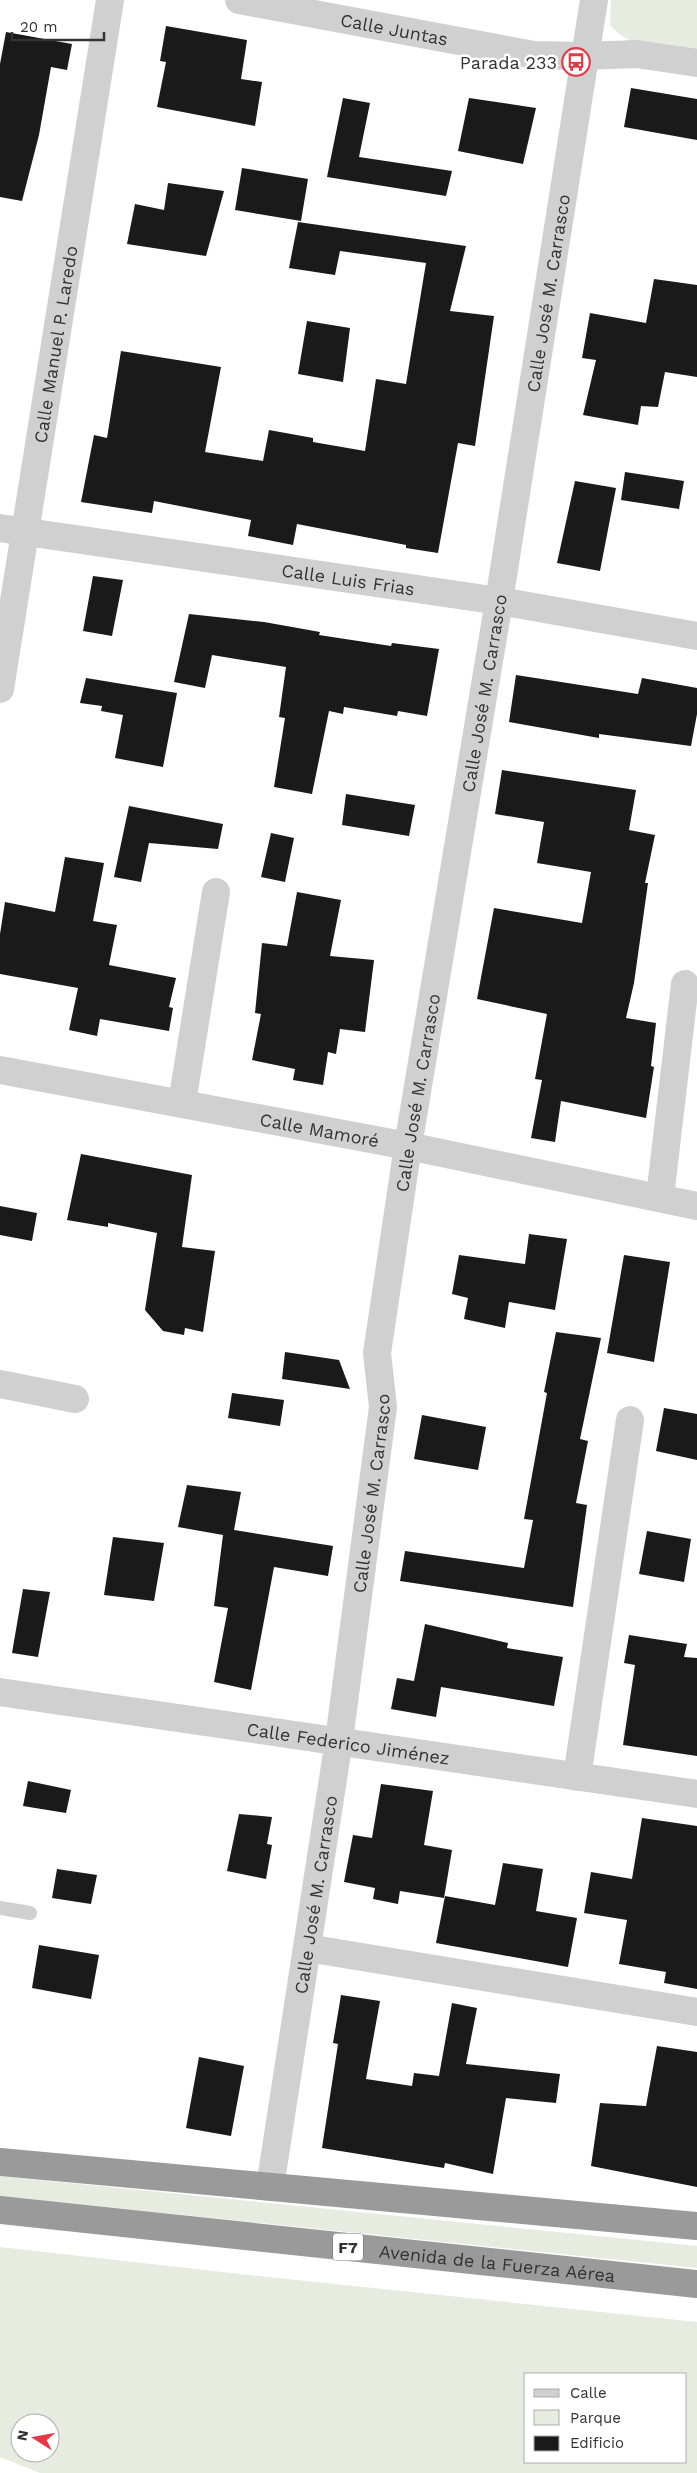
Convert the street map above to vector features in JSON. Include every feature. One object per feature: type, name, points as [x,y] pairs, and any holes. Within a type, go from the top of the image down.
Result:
[{"type":"highway","points":[[0,2162],[697,2226]]},
{"type":"highway","name":"Avenida de la Fuerza Aérea","points":[[0,2210],[697,2284]]},
{"type":"street","name":"Calle Manuel P. Laredo","points":[[0,689],[13,530],[110,0]]},
{"type":"street","name":"Calle Juntas","points":[[239,0],[534,54],[584,56],[636,54],[697,63]]},
{"type":"street","name":"Calle José M. Carrasco","points":[[270,2187],[339,1740],[383,1407],[377,1353],[408,1146],[499,601],[594,0]]},
{"type":"street","name":"Calle Luis Frias","points":[[13,530],[499,601],[697,636]]},
{"type":"street","points":[[182,1102],[216,892]]},
{"type":"street","points":[[660,1197],[685,984]]},
{"type":"street","name":"Calle Mamoré","points":[[0,1070],[182,1102],[408,1146],[697,1206]]},
{"type":"street","points":[[0,1384],[75,1399]]},
{"type":"street","points":[[577,1776],[630,1420]]},
{"type":"street","name":"Calle Federico Jiménez","points":[[0,1692],[339,1740],[697,1794]]},
{"type":"street","points":[[307,1948],[697,2012]]},
{"type":"lane","points":[[0,1908],[30,1913]]},
{"type":"green space","points":[[611,0],[697,0],[697,53],[650,47],[628,39],[610,25]]},
{"type":"green space","points":[[0,2176],[697,2246],[697,2268],[0,2196]]},
{"type":"green space","points":[[0,2247],[697,2322],[697,2473],[40,2473],[15,2463],[60,2463],[60,2413],[10,2413],[10,2461],[0,2457]]},
{"type":"building","points":[[166,26],[247,40],[241,79],[262,82],[255,126],[157,107],[166,62],[160,61]]},
{"type":"building","points":[[6,32],[72,44],[67,70],[51,67],[39,135],[22,201],[0,197],[0,64]]},
{"type":"building","points":[[631,88],[697,99],[697,140],[624,127]]},
{"type":"building","points":[[343,98],[370,103],[359,157],[452,171],[446,196],[327,177]]},
{"type":"building","points":[[469,98],[536,108],[523,164],[458,151]]},
{"type":"building","points":[[242,168],[308,179],[301,221],[235,210]]},
{"type":"building","points":[[168,183],[224,191],[206,256],[127,244],[135,204],[164,210]]},
{"type":"building","points":[[298,222],[466,246],[450,311],[494,316],[475,446],[458,443],[438,553],[406,548],[406,545],[297,524],[293,545],[248,536],[251,520],[154,501],[152,513],[81,502],[94,435],[107,438],[121,351],[221,367],[205,452],[263,461],[269,430],[313,438],[313,442],[365,451],[376,379],[406,384],[426,263],[340,251],[335,275],[289,268]]},
{"type":"building","points":[[654,279],[697,285],[697,377],[665,372],[658,407],[641,406],[638,425],[583,415],[596,360],[582,358],[590,313],[646,323]]},
{"type":"building","points":[[307,321],[350,328],[343,382],[298,374]]},
{"type":"building","points":[[625,472],[684,481],[679,509],[621,500]]},
{"type":"building","points":[[575,481],[616,488],[600,571],[557,563]]},
{"type":"building","points":[[93,576],[123,580],[112,636],[83,631]]},
{"type":"building","points":[[189,614],[264,622],[320,632],[319,635],[391,646],[392,643],[439,649],[427,716],[398,711],[397,716],[344,707],[343,714],[329,711],[312,794],[274,787],[285,718],[279,717],[286,667],[212,655],[205,688],[174,682]]},
{"type":"building","points":[[516,675],[638,694],[642,678],[697,688],[697,714],[691,746],[599,734],[599,738],[509,722]]},
{"type":"building","points":[[86,678],[177,693],[163,767],[115,758],[123,715],[101,711],[102,706],[80,703]]},
{"type":"building","points":[[502,770],[636,790],[629,830],[655,835],[645,883],[648,883],[634,983],[626,1018],[656,1023],[651,1066],[654,1067],[646,1118],[561,1101],[555,1142],[531,1138],[542,1080],[535,1079],[547,1014],[477,999],[494,908],[582,923],[591,872],[537,863],[544,822],[495,814]]},
{"type":"building","points":[[346,794],[415,805],[409,836],[342,825]]},
{"type":"building","points":[[129,806],[223,824],[218,849],[149,843],[141,882],[114,877]]},
{"type":"building","points":[[271,833],[294,838],[285,882],[261,877]]},
{"type":"building","points":[[65,857],[104,863],[93,921],[117,925],[109,965],[176,978],[169,1007],[173,1008],[169,1031],[100,1019],[97,1036],[69,1030],[78,988],[0,974],[0,934],[5,902],[55,912]]},
{"type":"building","points":[[297,892],[341,900],[330,956],[374,960],[365,1032],[340,1029],[336,1054],[328,1052],[323,1085],[293,1080],[295,1069],[252,1060],[261,1014],[255,1013],[262,943],[287,946]]},
{"type":"building","points":[[81,1154],[192,1175],[182,1247],[215,1251],[203,1332],[185,1328],[184,1335],[163,1331],[145,1310],[157,1233],[108,1223],[108,1227],[67,1220]]},
{"type":"building","points":[[0,1206],[37,1213],[32,1241],[0,1235]]},
{"type":"building","points":[[529,1234],[567,1239],[555,1310],[509,1302],[505,1328],[464,1319],[468,1298],[452,1294],[459,1255],[525,1264]]},
{"type":"building","points":[[624,1255],[670,1262],[654,1362],[607,1353]]},
{"type":"building","points":[[556,1332],[601,1338],[580,1439],[588,1441],[576,1503],[587,1505],[573,1607],[400,1581],[405,1551],[524,1568],[533,1520],[524,1519],[547,1393],[544,1392]]},
{"type":"building","points":[[285,1352],[339,1360],[350,1389],[282,1379]]},
{"type":"building","points":[[232,1393],[284,1400],[280,1426],[228,1418]]},
{"type":"building","points":[[664,1408],[697,1414],[697,1460],[656,1451]]},
{"type":"building","points":[[422,1415],[486,1427],[478,1470],[414,1459]]},
{"type":"building","points":[[187,1485],[241,1492],[234,1530],[333,1546],[328,1576],[274,1567],[251,1690],[214,1682],[228,1608],[214,1606],[223,1535],[178,1527]]},
{"type":"building","points":[[647,1531],[691,1539],[684,1582],[639,1574]]},
{"type":"building","points":[[113,1537],[164,1543],[154,1601],[104,1595]]},
{"type":"building","points":[[23,1589],[50,1592],[38,1657],[12,1653]]},
{"type":"building","points":[[425,1624],[508,1643],[507,1648],[563,1657],[554,1706],[441,1687],[436,1717],[391,1709],[397,1678],[414,1681]]},
{"type":"building","points":[[629,1635],[687,1644],[684,1657],[697,1658],[697,1756],[623,1745],[635,1665],[624,1663]]},
{"type":"building","points":[[28,1781],[71,1790],[66,1813],[23,1806]]},
{"type":"building","points":[[381,1784],[433,1791],[424,1845],[452,1850],[444,1898],[400,1891],[398,1904],[373,1899],[375,1888],[344,1882],[353,1835],[372,1838]]},
{"type":"building","points":[[239,1814],[272,1817],[267,1844],[272,1845],[266,1879],[227,1871]]},
{"type":"building","points":[[642,1818],[697,1826],[697,1989],[664,1983],[666,1972],[619,1964],[627,1920],[584,1913],[591,1872],[632,1879]]},
{"type":"building","points":[[503,1863],[543,1869],[536,1911],[577,1918],[568,1967],[436,1943],[445,1896],[495,1905]]},
{"type":"building","points":[[57,1869],[97,1875],[91,1904],[52,1898]]},
{"type":"building","points":[[39,1945],[99,1955],[91,1999],[32,1988]]},
{"type":"building","points":[[341,1995],[380,2001],[366,2079],[412,2086],[414,2073],[439,2076],[452,2003],[477,2008],[466,2064],[560,2074],[556,2103],[506,2098],[493,2174],[445,2163],[444,2168],[322,2148],[338,2044],[333,2043]]},
{"type":"building","points":[[657,2046],[697,2052],[697,2187],[591,2166],[600,2103],[646,2106]]},
{"type":"building","points":[[199,2057],[244,2066],[231,2136],[186,2128]]},
{"type":"place","name":"Parada 233","points":[[576,62]]}]
